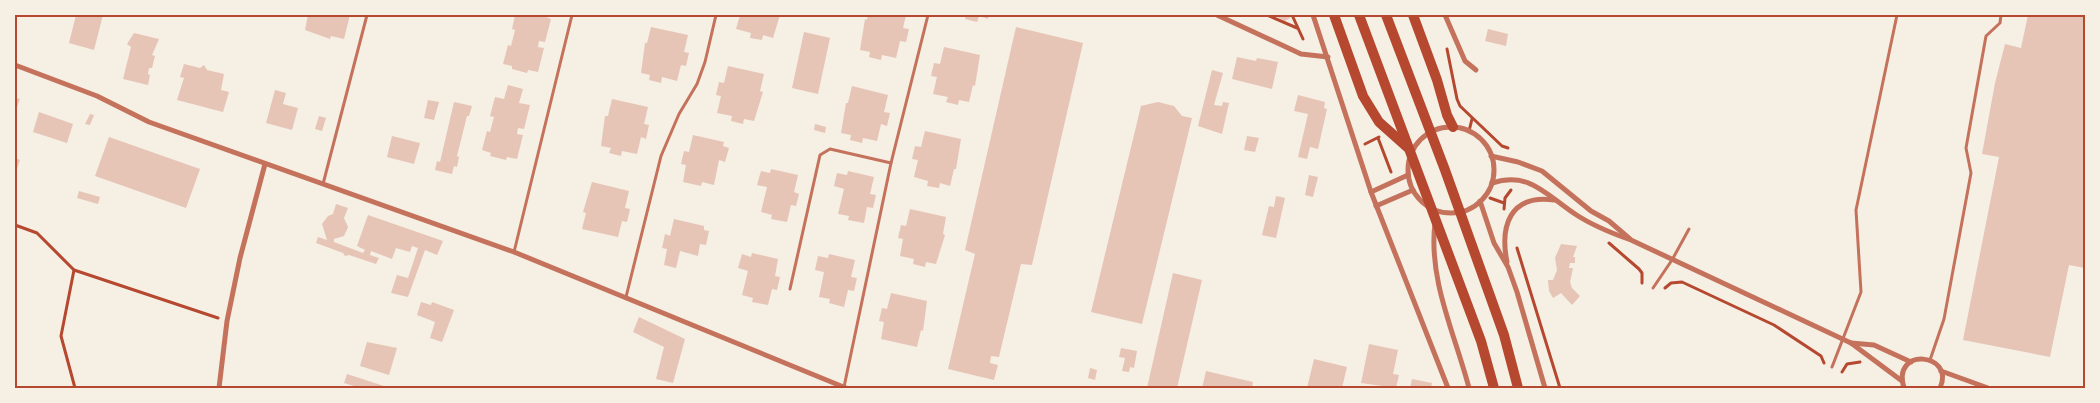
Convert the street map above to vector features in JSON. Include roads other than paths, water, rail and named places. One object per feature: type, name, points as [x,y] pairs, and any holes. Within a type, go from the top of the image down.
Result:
[{"type":"main road","points":[[1334,15],[1363,96],[1379,122],[1412,152]]},
{"type":"main road","points":[[1358,15],[1481,341],[1494,388]]},
{"type":"main road","points":[[1386,15],[1504,335],[1518,388]]},
{"type":"main road","points":[[1413,15],[1437,80],[1447,115],[1453,127]]},
{"type":"street","points":[[1217,15],[1301,54],[1328,57]]},
{"type":"street","points":[[1313,15],[1376,206],[1448,388]]},
{"type":"street","points":[[1445,15],[1466,61],[1476,70]]},
{"type":"street","points":[[15,65],[97,96],[149,122],[514,252],[845,388]]},
{"type":"street","points":[[1453,127],[1469,131],[1485,144],[1491,156],[1493,168],[1492,183],[1485,196],[1480,201],[1459,212],[1436,210],[1422,201],[1413,190],[1408,175],[1412,152],[1419,141],[1429,133],[1441,128],[1453,127]]},
{"type":"street","points":[[1491,156],[1518,162],[1542,171],[1592,211],[1610,221],[1631,240]]},
{"type":"street","points":[[219,388],[227,321],[240,258],[265,164]]},
{"type":"street","points":[[1371,192],[1408,175]]},
{"type":"street","points":[[1492,183],[1516,178],[1532,183],[1556,201],[1603,230],[1631,240],[1851,343],[1902,381]]},
{"type":"street","points":[[1376,206],[1413,190]]},
{"type":"street","points":[[1546,388],[1508,267],[1504,238],[1506,225],[1513,213],[1524,204],[1536,200],[1556,201]]},
{"type":"street","points":[[1480,201],[1494,243],[1508,267]]},
{"type":"street","points":[[1436,210],[1433,252],[1436,282],[1470,388]]},
{"type":"street","points":[[1851,343],[1874,345],[1911,362]]},
{"type":"street","points":[[1904,388],[1902,374],[1911,362],[1918,359],[1930,360],[1941,371],[1988,388]]},
{"type":"street","points":[[1940,388],[1943,378],[1941,371]]},
{"type":"lane","points":[[323,184],[367,15]]},
{"type":"lane","points":[[514,252],[572,15]]},
{"type":"lane","points":[[626,298],[660,156],[679,114],[697,84],[705,62],[716,15]]},
{"type":"lane","points":[[845,388],[891,163],[928,15]]},
{"type":"lane","points":[[1832,367],[1861,292],[1856,210],[1897,15]]},
{"type":"lane","points":[[1930,360],[1944,319],[1971,172],[1966,148],[1986,36],[2000,23],[2001,15]]},
{"type":"lane","points":[[790,289],[820,155],[830,149],[891,163]]},
{"type":"lane","points":[[1653,288],[1689,230]]},
{"type":"lane","points":[[829,388],[831,382]]}]
